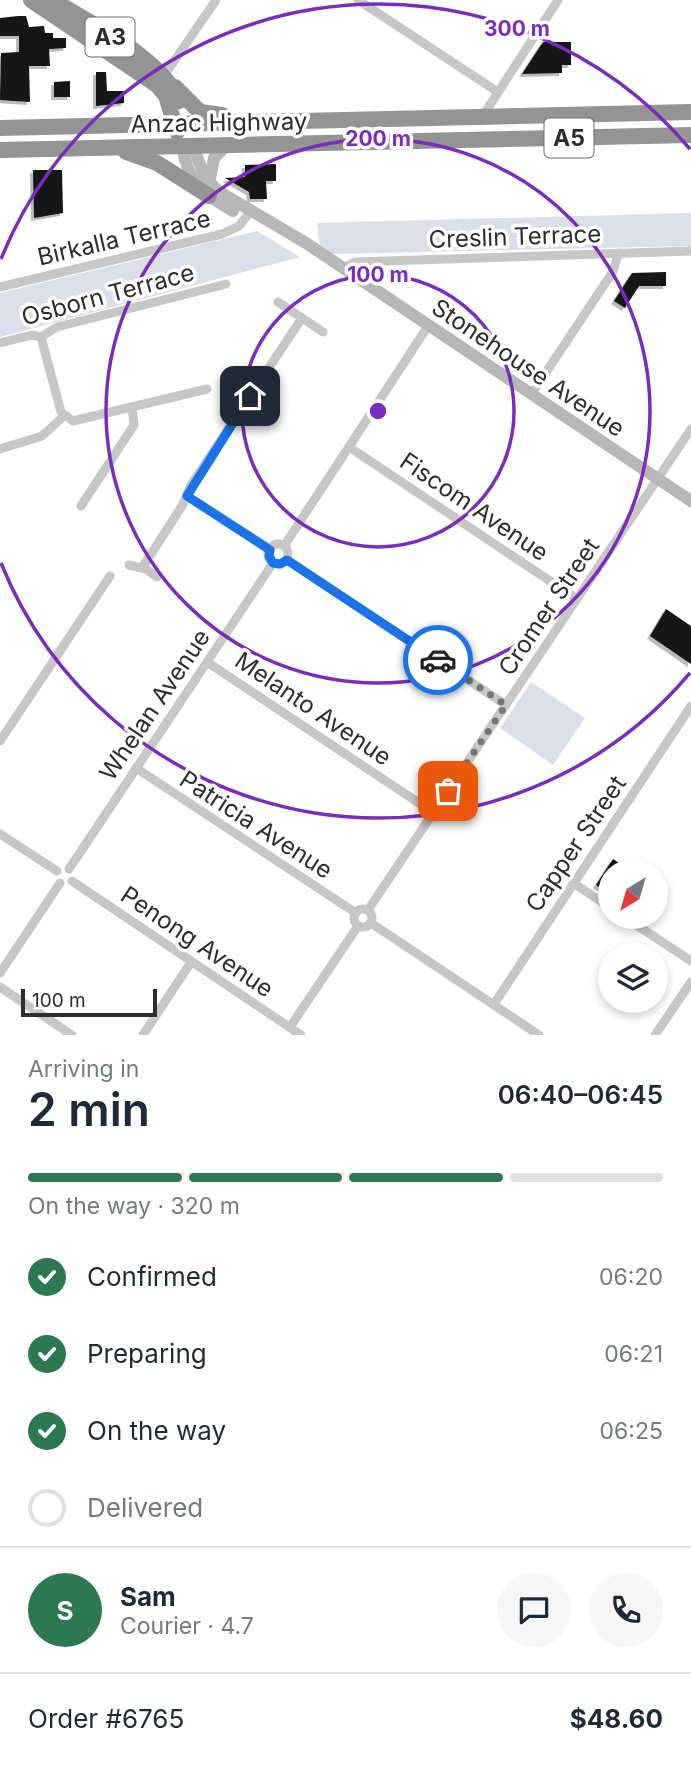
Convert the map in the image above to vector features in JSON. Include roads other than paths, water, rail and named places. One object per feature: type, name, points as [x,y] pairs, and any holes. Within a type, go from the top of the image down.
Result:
[{"type":"highway","name":"A3","points":[[31,0],[142,73],[165,83]]},
{"type":"highway","name":"A3","points":[[53,0],[165,83],[187,147]]},
{"type":"highway","points":[[136,125],[160,113],[165,83],[203,113],[272,114],[292,122]]},
{"type":"highway","name":"Anzac Highway","points":[[0,128],[691,112]]},
{"type":"highway","points":[[430,118],[427,128],[436,138],[447,142]]},
{"type":"highway","points":[[413,119],[417,130],[415,143]]},
{"type":"highway","name":"Anzac Highway","points":[[1,149],[225,147],[691,135]]},
{"type":"highway","points":[[111,147],[157,163],[209,190]]},
{"type":"street","points":[[165,83],[216,0]]},
{"type":"street","points":[[358,0],[498,92]]},
{"type":"street","points":[[482,117],[558,0]]},
{"type":"street","name":"Stonehouse Avenue","points":[[187,147],[188,172],[209,190],[248,216],[306,243],[691,501]]},
{"type":"street","points":[[209,190],[214,158],[225,147]]},
{"type":"street","name":"Birkalla Terrace","points":[[0,287],[222,234],[235,229],[248,216]]},
{"type":"street","name":"Creslin Terrace","points":[[342,269],[355,262],[691,251]]},
{"type":"street","points":[[531,395],[612,273],[620,253]]},
{"type":"street","name":"Osborn Terrace","points":[[0,343],[32,335],[41,337],[57,327],[226,284]]},
{"type":"street","points":[[278,302],[323,332]]},
{"type":"street","points":[[142,568],[302,317]]},
{"type":"street","points":[[284,546],[428,326]]},
{"type":"street","points":[[41,337],[64,416]]},
{"type":"street","points":[[64,416],[82,421],[207,389]]},
{"type":"street","points":[[81,506],[134,425],[132,408]]},
{"type":"street","points":[[0,449],[42,436],[64,416]]},
{"type":"street","name":"Cromer Street","points":[[368,910],[691,429]]},
{"type":"street","name":"Fiscom Avenue","points":[[349,447],[577,599]]},
{"type":"street","points":[[187,496],[270,550]]},
{"type":"street","points":[[276,545],[284,546],[288,552],[287,560],[280,564],[273,563],[269,556],[270,550],[276,545]]},
{"type":"street","points":[[287,560],[506,705]]},
{"type":"street","name":"Whelan Avenue","points":[[69,869],[273,563]]},
{"type":"street","points":[[129,565],[142,568],[157,577]]},
{"type":"street","points":[[0,741],[110,576]]},
{"type":"street","name":"Melanto Avenue","points":[[207,662],[434,813]]},
{"type":"street","name":"Capper Street","points":[[494,1004],[689,713]]},
{"type":"street","name":"Patricia Avenue","points":[[136,768],[356,913]]},
{"type":"street","points":[[0,834],[57,871],[69,869],[72,881],[67,884],[60,883],[56,877],[57,871]]},
{"type":"street","name":"Penong Avenue","points":[[72,881],[301,1035]]},
{"type":"street","points":[[0,973],[60,883]]},
{"type":"street","points":[[573,883],[598,899]]},
{"type":"street","points":[[368,910],[372,916],[371,923],[365,927],[358,926],[354,920],[356,913],[368,910]]},
{"type":"street","points":[[371,923],[539,1035]]},
{"type":"street","points":[[290,1027],[358,926]]},
{"type":"street","points":[[642,929],[691,961]]},
{"type":"street","points":[[143,1035],[191,962]]},
{"type":"street","points":[[655,1035],[691,982]]},
{"type":"street","points":[[0,987],[72,1035]]},
{"type":"street","points":[[680,999],[691,1006]]}]
